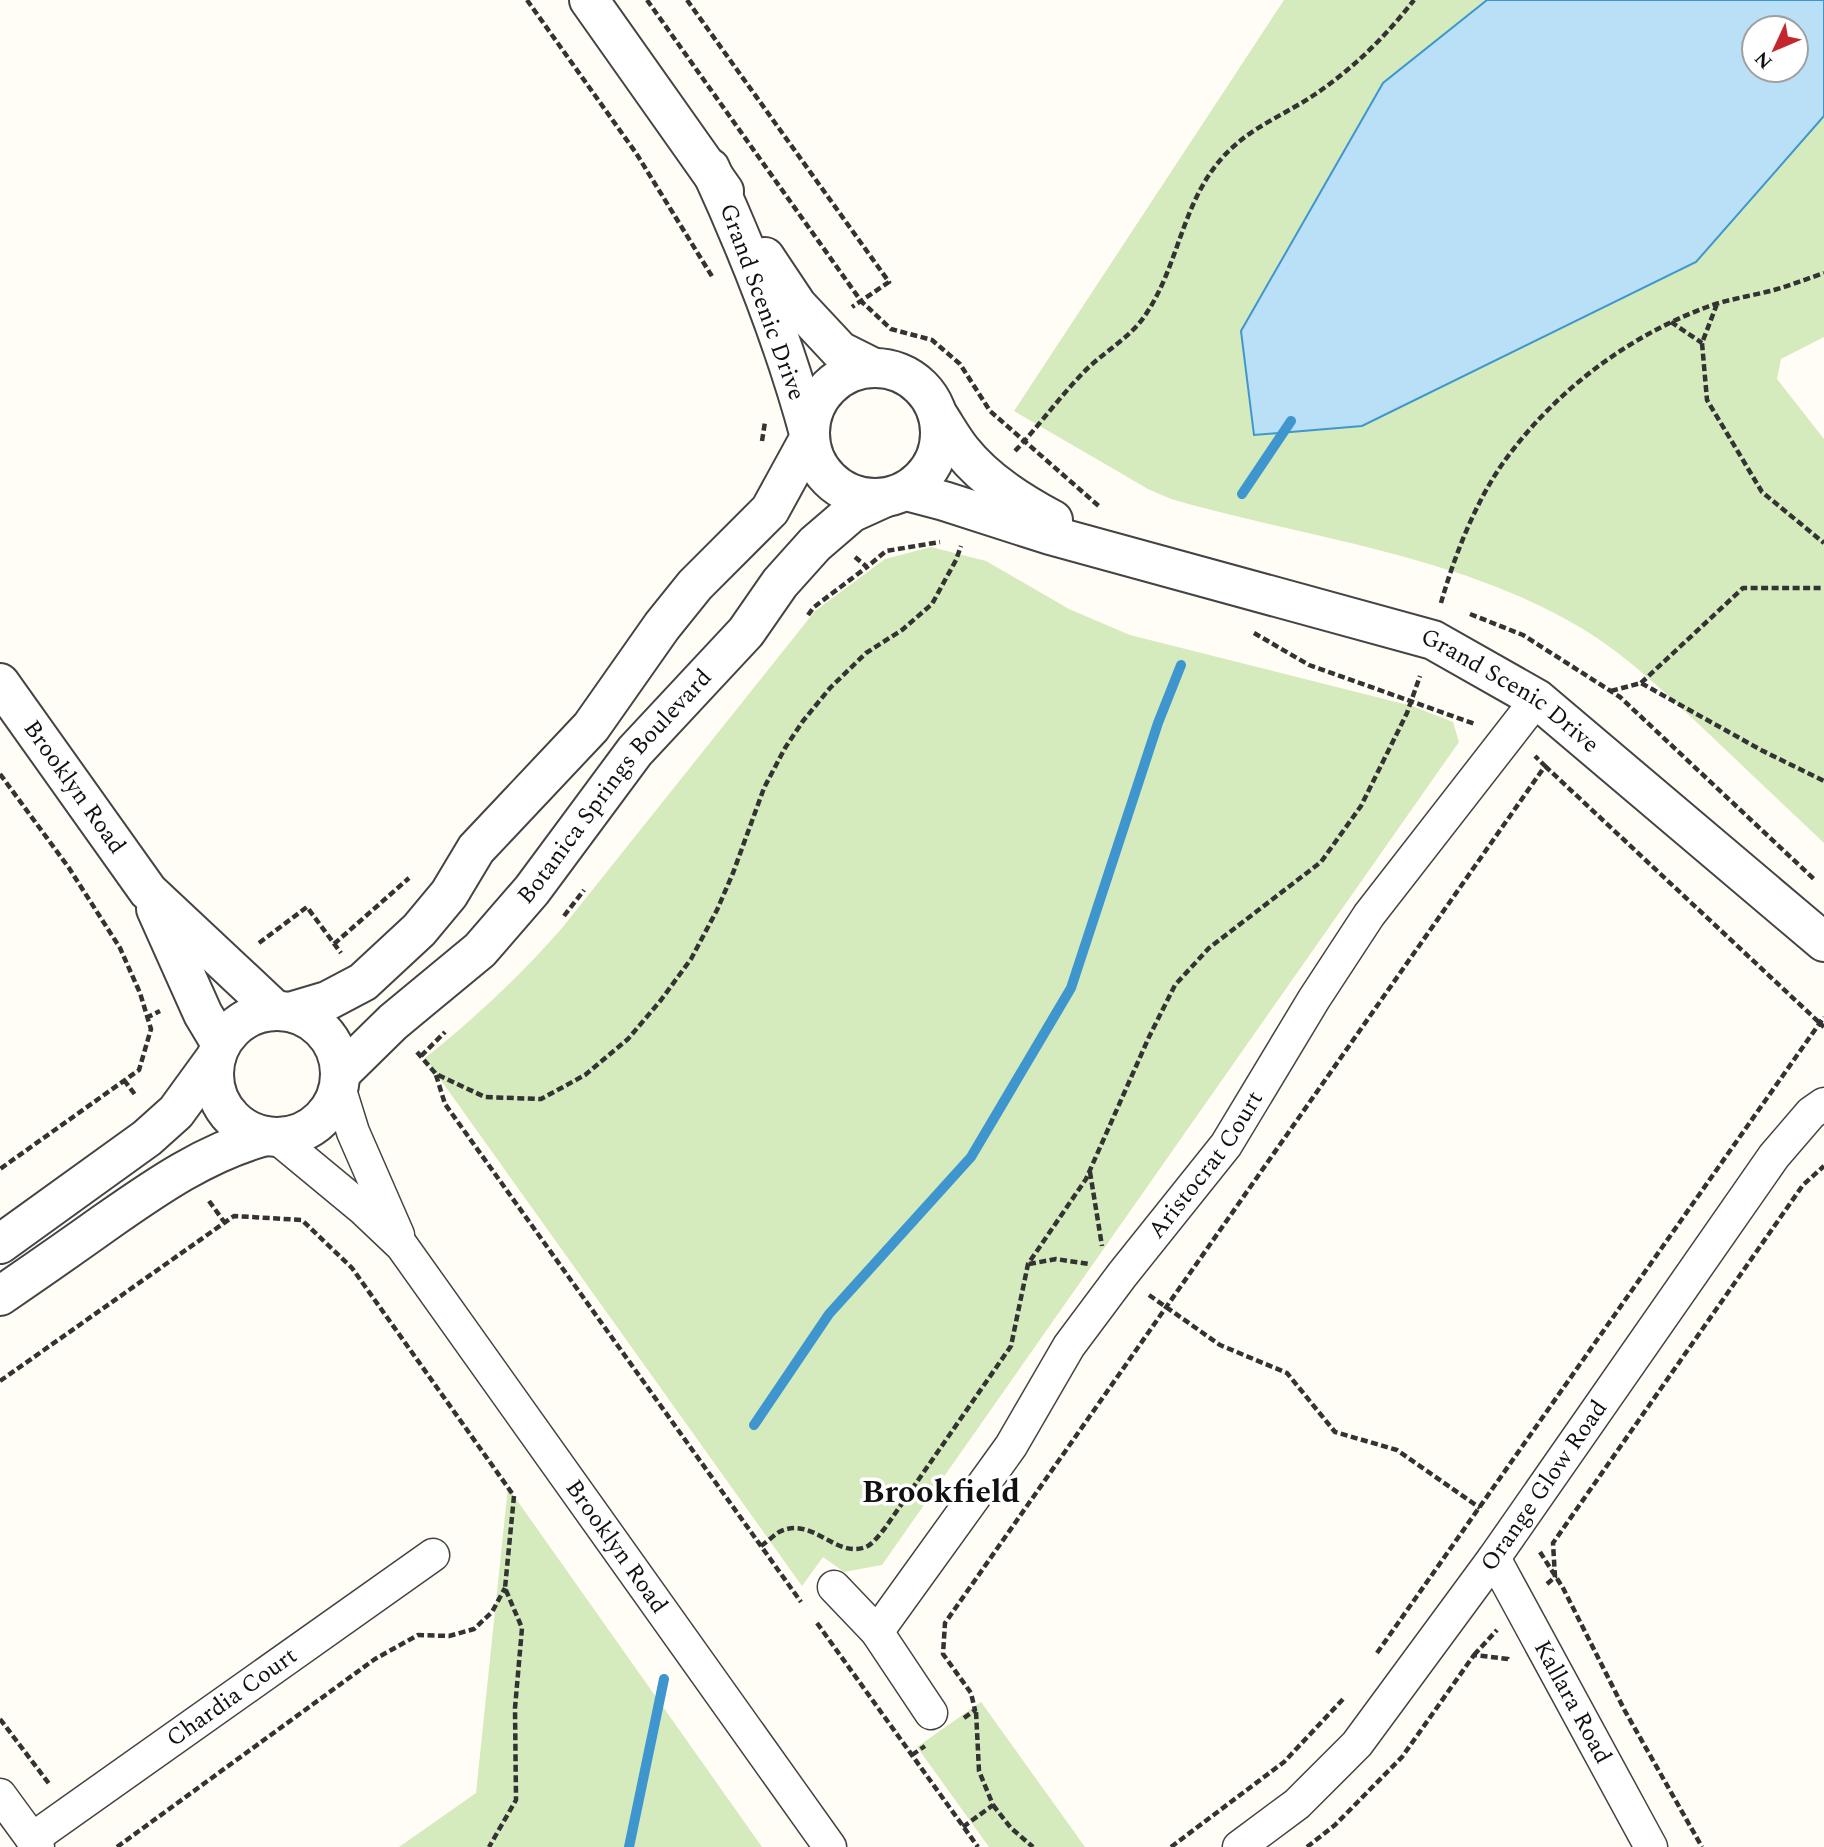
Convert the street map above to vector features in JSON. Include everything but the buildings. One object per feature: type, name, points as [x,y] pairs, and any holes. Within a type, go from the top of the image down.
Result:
[{"type":"street","name":"Grand Scenic Drive","points":[[589,0],[710,168],[797,305],[840,351],[874,368],[895,371],[914,381],[929,396],[962,452],[983,495]]},
{"type":"street","name":"Grand Scenic Drive","points":[[710,168],[740,233],[794,378],[815,458],[826,476],[842,489],[862,497],[983,495],[1050,535],[1433,640],[1537,699],[1824,942]]},
{"type":"street","name":"Grand Scenic Drive","points":[[810,437],[812,416],[821,397],[835,381],[854,372],[874,368]]},
{"type":"street","points":[[895,495],[923,478],[936,459],[941,437],[938,415]]},
{"type":"street","points":[[0,1244],[147,1138],[176,1112],[231,1030],[244,1020],[260,1013],[327,1002],[363,982],[419,930],[449,894],[476,849],[591,727],[662,626],[695,585],[770,510],[810,437]]},
{"type":"street","name":"Botanica Springs Boulevard","points":[[339,1080],[393,1023],[481,950],[532,890],[635,751],[746,632],[780,583],[826,534],[851,513],[895,495]]},
{"type":"street","name":"Brooklyn Road","points":[[0,683],[148,891],[228,967],[283,1011]]},
{"type":"street","name":"Aristocrat Court","points":[[877,1632],[1011,1446],[1110,1271],[1226,1145],[1314,999],[1369,915],[1537,699]]},
{"type":"street","name":"Brooklyn Road","points":[[148,891],[219,1051]]},
{"type":"street","points":[[0,1296],[142,1197],[206,1157],[236,1144],[271,1136],[293,1135],[309,1128],[323,1117],[333,1103],[339,1080],[337,1053],[326,1034],[309,1020],[283,1011]]},
{"type":"street","points":[[219,1051],[214,1078],[219,1098],[230,1116],[246,1129],[271,1136]]},
{"type":"street","name":"Brooklyn Road","points":[[339,1080],[352,1132],[402,1246]]},
{"type":"street","name":"Orange Glow Road","points":[[1239,1847],[1297,1804],[1357,1744],[1494,1558],[1774,1156],[1811,1114],[1824,1104]]},
{"type":"street","name":"Brooklyn Road","points":[[271,1136],[363,1209],[402,1246],[830,1847]]},
{"type":"street","name":"Chardia Court","points":[[35,1843],[433,1555]]},
{"type":"street","name":"Kallara Road","points":[[1494,1558],[1651,1847]]},
{"type":"street","points":[[834,1587],[877,1632],[939,1726]]},
{"type":"street","points":[[0,1795],[35,1843]]},
{"type":"path","points":[[647,0],[861,301]]},
{"type":"path","points":[[436,1074],[485,1097],[541,1099],[585,1075],[628,1039],[691,958],[733,873],[764,788],[803,721],[830,688],[866,653],[902,630],[932,604],[956,560],[983,495],[1007,459],[1082,373],[1115,347],[1145,315],[1165,279],[1184,223],[1203,184],[1234,146],[1317,93],[1359,61],[1414,0]]},
{"type":"path","points":[[761,1546],[779,1532],[800,1528],[819,1534],[847,1550],[868,1547],[885,1528],[1011,1346],[1028,1264],[1090,1171],[1175,985],[1209,948],[1321,862],[1362,806],[1411,701],[1433,640],[1452,566],[1470,524],[1502,464],[1546,412],[1600,364],[1671,321],[1717,304],[1824,273]]},
{"type":"path","points":[[1717,304],[1702,343],[1707,400],[1762,492],[1824,542]]},
{"type":"path","points":[[1671,321],[1702,343]]},
{"type":"path","points":[[760,452],[766,415]]},
{"type":"path","points":[[826,534],[867,567]]},
{"type":"path","points":[[806,617],[814,607],[886,551],[937,541],[972,549]]},
{"type":"path","points":[[1611,691],[1641,683],[1743,588],[1824,588]]},
{"type":"path","points":[[1246,629],[1309,665],[1472,723],[1532,753],[1824,1027]]},
{"type":"path","points":[[1641,683],[1761,750],[1824,781]]},
{"type":"path","points":[[1033,1847],[1011,1828],[993,1805],[979,1771],[975,1710],[971,1693],[943,1654],[946,1623],[1545,766]]},
{"type":"path","points":[[1813,776],[1824,773]]},
{"type":"path","points":[[0,774],[69,868],[120,948],[140,993],[151,1029],[139,1070],[0,1169]]},
{"type":"path","points":[[558,922],[592,879]]},
{"type":"path","points":[[228,967],[307,907],[363,982]]},
{"type":"path","points":[[1369,1664],[1824,1017]]},
{"type":"path","points":[[393,1023],[436,1074],[445,1104],[978,1847]]},
{"type":"path","points":[[421,1056],[450,1027]]},
{"type":"path","points":[[1555,1577],[1553,1543],[1803,1185],[1824,1166]]},
{"type":"path","points":[[1090,1171],[1099,1242],[1110,1271]]},
{"type":"path","points":[[0,1381],[234,1216],[302,1220],[352,1268],[514,1496],[505,1588],[492,1612],[474,1629],[449,1636],[418,1635],[375,1659],[117,1847]]},
{"type":"path","points":[[1028,1264],[1056,1259],[1110,1271],[1220,1345],[1287,1373],[1335,1432],[1397,1450],[1537,1547],[1702,1847]]},
{"type":"path","points":[[1307,1847],[1335,1825],[1402,1757],[1488,1638],[1555,1577]]},
{"type":"path","points":[[489,1847],[516,1800],[514,1708],[522,1628],[505,1588]]},
{"type":"path","points":[[1475,1655],[1508,1659],[1515,1671]]},
{"type":"path","points":[[1171,1847],[1284,1762],[1347,1695]]},
{"type":"path","points":[[912,1755],[939,1726],[975,1710]]},
{"type":"path","points":[[963,1827],[993,1805]]},
{"type":"green space","points":[[1284,0],[1824,0],[1824,337],[1781,359],[1777,379],[1824,439],[1824,843],[1664,692],[1617,652],[1583,629],[1535,604],[1434,565],[1223,513],[1171,499],[1148,489],[1014,411]]},
{"type":"green space","points":[[931,547],[986,561],[1069,609],[1130,635],[1412,706],[1453,722],[1459,742],[882,1565],[844,1572],[823,1557],[802,1586],[425,1058],[496,996],[562,928],[815,611],[885,559]]},
{"type":"green space","points":[[508,1487],[762,1847],[399,1847],[476,1793]]},
{"type":"green space","points":[[981,1702],[1085,1847],[989,1847],[917,1747]]},
{"type":"water","points":[[1487,0],[1824,0],[1824,116],[1696,262],[1362,426],[1254,435],[1241,331],[1383,83]]},
{"type":"waterway","points":[[1242,494],[1291,421]]},
{"type":"waterway","points":[[754,1425],[829,1314],[971,1157],[1071,988],[1158,723],[1181,665]]},
{"type":"waterway","points":[[629,1847],[664,1679]]},
{"type":"district","name":"Brookfield","points":[[941,1492]]}]
